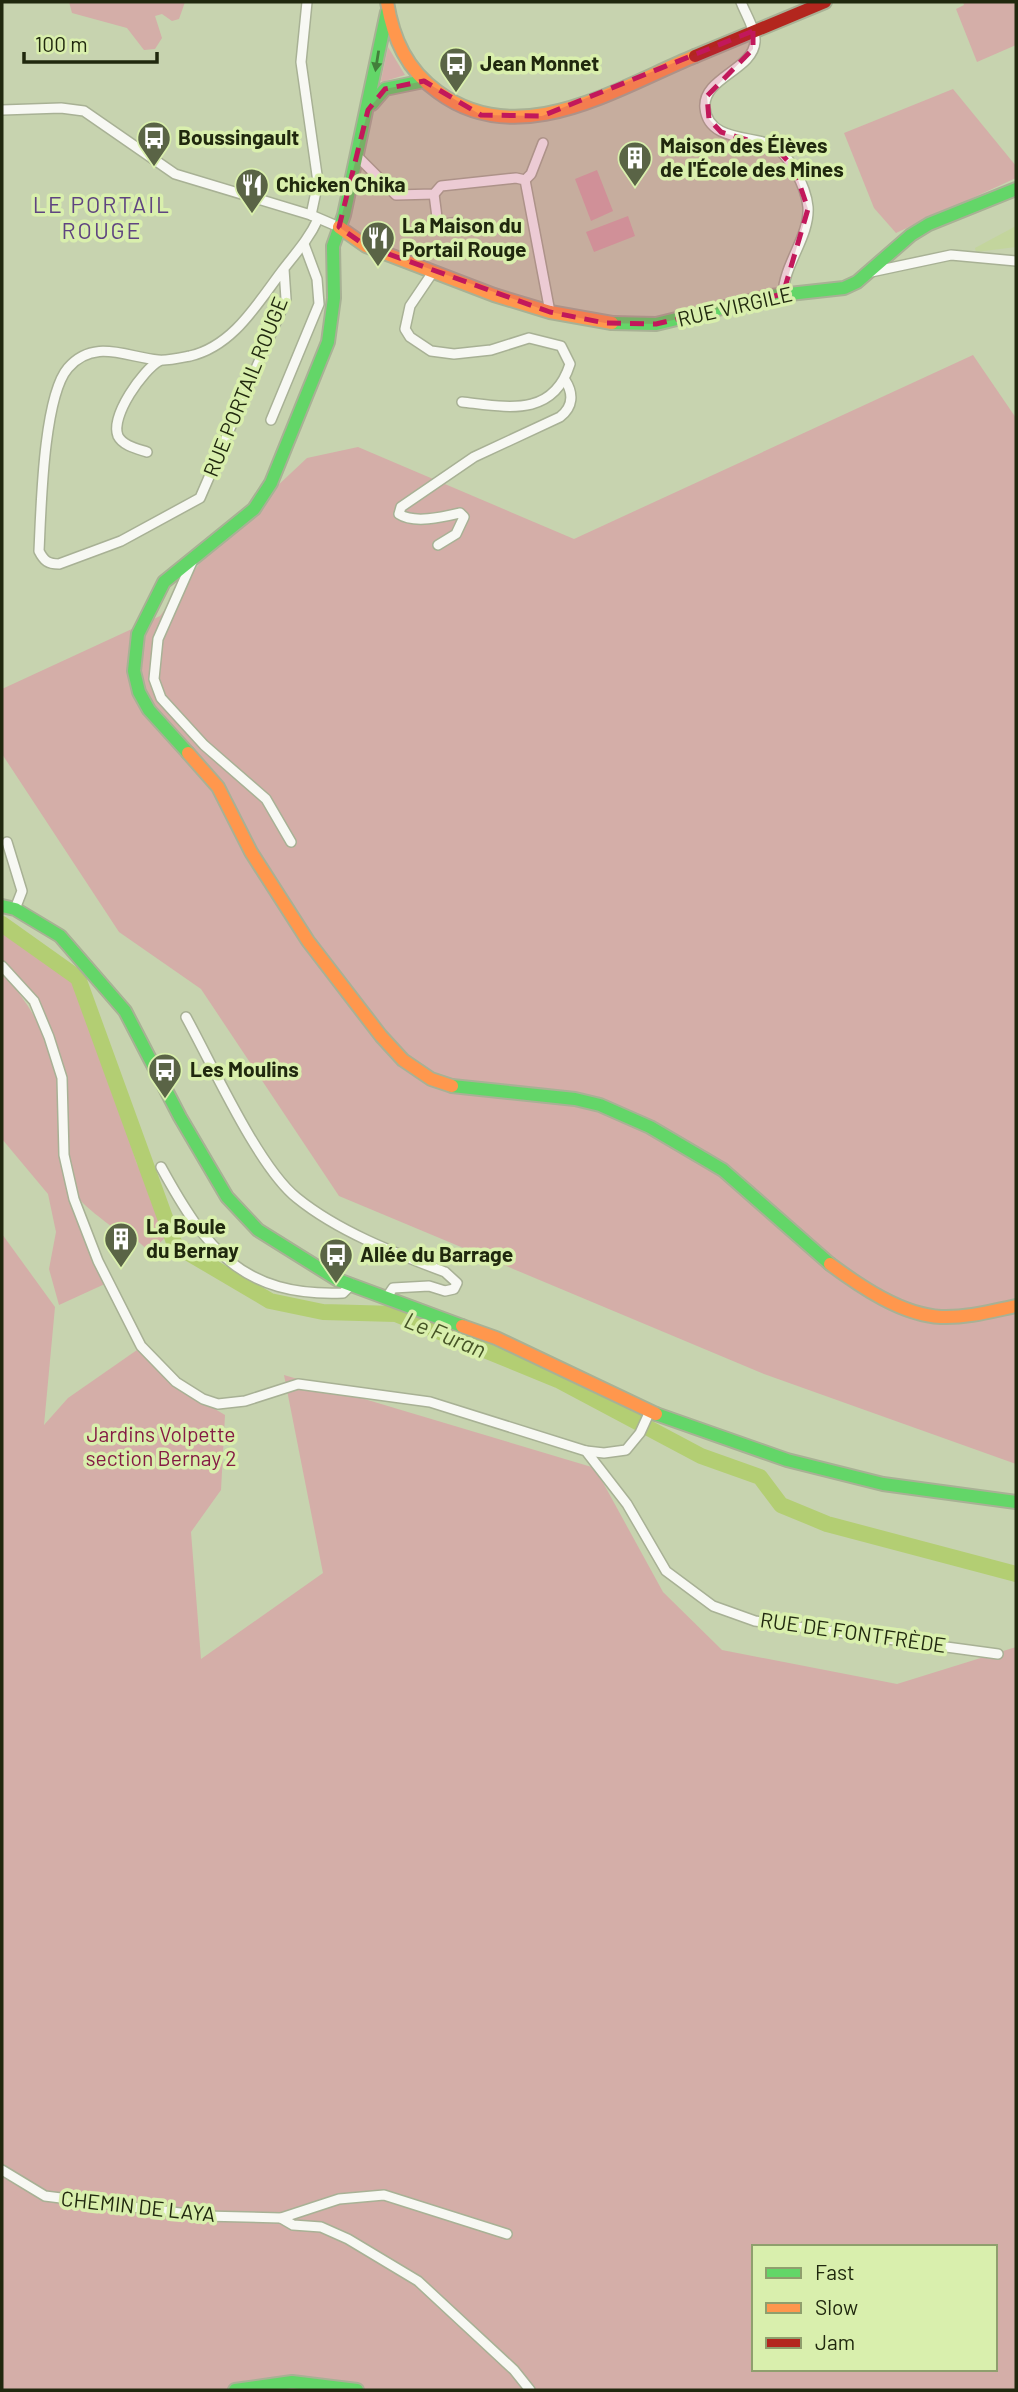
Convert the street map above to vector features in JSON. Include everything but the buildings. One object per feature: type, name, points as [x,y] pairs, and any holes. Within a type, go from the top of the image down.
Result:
[{"type":"street","name":"RUE PORTAIL ROUGE","points":[[284,269],[286,299],[200,498],[121,541],[59,564],[50,564],[39,551],[46,440],[66,370],[94,352],[113,350],[160,360],[192,356],[219,343],[244,323],[284,269],[304,244],[315,217],[318,182],[301,62],[307,2]]},
{"type":"street","points":[[741,2],[756,39],[753,49],[712,88],[705,106],[709,119],[721,132],[777,149],[793,168],[807,199],[805,222],[783,294]]},
{"type":"street","points":[[387,7],[400,47],[424,81],[453,103],[481,115],[517,120],[541,116],[825,2]]},
{"type":"street","points":[[387,7],[368,110],[332,246],[334,298],[328,342],[271,484],[254,509],[164,582],[143,622],[134,653],[139,692],[149,710],[218,787],[251,852],[307,941],[381,1037],[404,1060],[431,1079],[460,1089],[575,1099],[600,1105],[650,1127],[723,1170],[815,1253],[856,1283],[911,1310],[951,1316],[974,1315],[1016,1306]]},
{"type":"street","points":[[368,110],[385,89],[424,81]]},
{"type":"street","points":[[2,110],[61,108],[84,111],[175,174],[315,217],[339,227]]},
{"type":"street","points":[[525,180],[531,174],[542,143]]},
{"type":"street","points":[[357,156],[396,195],[434,194],[441,186],[516,177],[525,180]]},
{"type":"street","points":[[525,180],[550,312]]},
{"type":"street","name":"RUE VIRGILE","points":[[339,227],[366,246],[550,312],[606,323],[656,324],[783,294],[844,288],[871,272],[911,235],[929,224],[1016,189]]},
{"type":"street","points":[[434,194],[438,225],[459,222]]},
{"type":"street","points":[[271,420],[319,304],[317,279],[304,244]]},
{"type":"street","points":[[871,272],[951,255],[1016,261]]},
{"type":"street","points":[[433,272],[410,306],[405,329],[410,337],[431,351],[454,354],[491,350],[522,339],[546,341],[561,346],[568,354],[570,364],[565,380],[540,402],[528,407],[461,402]]},
{"type":"street","points":[[147,452],[126,444],[118,437],[117,424],[130,393],[149,366],[160,360]]},
{"type":"street","points":[[438,545],[456,534],[464,517],[460,513],[442,517],[405,518],[399,514],[401,507],[474,457],[568,411],[572,400],[565,380]]},
{"type":"street","points":[[195,556],[158,639],[154,679],[161,698],[204,745],[266,800],[292,842]]},
{"type":"street","points":[[7,842],[22,891],[15,909]]},
{"type":"street","points":[[2,906],[15,909],[60,936],[125,1011],[213,1174],[245,1217],[287,1252],[352,1284],[520,1349],[650,1414],[775,1456],[845,1476],[905,1487],[1004,1497],[1016,1502]]},
{"type":"street","points":[[2,966],[34,1001],[49,1037],[62,1078],[64,1155],[74,1199],[98,1261],[141,1346],[176,1382],[203,1399],[218,1404],[245,1401],[298,1384],[430,1402],[586,1451],[604,1453],[626,1450],[640,1433],[650,1414]]},
{"type":"street","points":[[186,1017],[254,1142],[296,1198],[348,1230],[445,1272],[457,1283],[454,1289],[445,1291],[429,1286],[393,1288],[387,1297]]},
{"type":"street","points":[[161,1167],[205,1239],[241,1272],[284,1290],[317,1294],[343,1293],[352,1284]]},
{"type":"street","name":"RUE DE FONTFRÈDE","points":[[586,1451],[626,1504],[666,1571],[713,1606],[754,1621],[998,1654]]},
{"type":"street","name":"CHEMIN DE LAYA","points":[[2,2170],[45,2196],[191,2214],[281,2218]]},
{"type":"street","points":[[281,2218],[339,2199],[384,2195],[507,2234]]},
{"type":"street","points":[[281,2218],[293,2225],[321,2227],[348,2239],[418,2281],[514,2370],[530,2390]]},
{"type":"street","points":[[236,2390],[292,2382],[357,2390]]},
{"type":"highlighted area","points":[[753,31],[753,49],[707,96],[709,119],[721,132],[777,149],[794,168],[808,209],[783,294],[656,324],[605,323],[550,312],[366,246],[339,227],[368,110],[385,89],[424,81],[481,115],[542,116]]},
{"type":"shaded area","points":[[1016,226],[1016,247],[976,252],[975,248]]},
{"type":"green space","points":[[69,2],[185,2],[179,19],[172,21],[162,14],[155,16],[162,38],[155,49],[144,50],[127,28],[72,13]]},
{"type":"green space","points":[[963,2],[1016,2],[1016,45],[977,62],[956,9],[964,5]]},
{"type":"green space","points":[[388,47],[405,75],[382,82],[381,80]]},
{"type":"green space","points":[[953,89],[1016,166],[1016,178],[896,233],[874,208],[844,133]]},
{"type":"green space","points":[[597,170],[613,211],[591,221],[575,179]]},
{"type":"green space","points":[[628,216],[635,236],[594,252],[586,232]]},
{"type":"green space","points":[[973,355],[1016,418],[1016,1464],[764,1374],[339,1196],[201,989],[119,932],[2,754],[2,689],[160,616],[211,548],[307,458],[358,447],[574,539]]},
{"type":"green space","points":[[2,928],[77,984],[137,1164],[154,1196],[167,1236],[150,1252],[123,1228],[118,1232],[89,1209],[71,1185],[59,1053],[45,1017],[2,961]]},
{"type":"green space","points":[[2,972],[30,1009],[51,1051],[61,1102],[62,1167],[75,1212],[107,1283],[59,1305],[49,1269],[56,1232],[48,1194],[2,1139]]},
{"type":"green space","name":"Jardins Volpette section Bernay 2","points":[[2,1234],[55,1307],[44,1425],[68,1398],[137,1350],[178,1387],[225,1415],[221,1490],[191,1532],[201,1659],[323,1573],[284,1375],[595,1468],[663,1592],[722,1650],[897,1684],[1016,1647],[1016,2390],[2,2390]]},
{"type":"waterway","name":"Le Furan","points":[[2,924],[78,978],[175,1245],[270,1301],[323,1312],[396,1314],[558,1380],[701,1456],[760,1477],[781,1505],[827,1524],[1016,1574]]},
{"type":"traffic: fast","points":[[188,753],[149,710],[139,692],[134,671],[138,634],[164,582],[254,509],[271,483],[328,342],[334,298],[333,246],[344,215],[387,12]]},
{"type":"traffic: fast","points":[[372,104],[385,89],[424,81]]},
{"type":"traffic: fast","points":[[612,323],[656,324],[771,296],[844,288],[857,282],[911,235],[929,224],[1016,189]]},
{"type":"traffic: fast","points":[[2,906],[15,909],[60,936],[125,1011],[180,1117],[227,1197],[258,1230],[338,1280],[462,1326]]},
{"type":"traffic: fast","points":[[452,1086],[575,1099],[600,1105],[650,1127],[723,1170],[830,1264]]},
{"type":"traffic: fast","points":[[656,1414],[787,1460],[883,1484],[1016,1502]]},
{"type":"traffic: fast","points":[[235,2390],[292,2382],[357,2390]]},
{"type":"traffic: slow","points":[[387,2],[393,29],[403,53],[418,74],[438,92],[469,109],[501,116],[534,116],[567,109],[600,98],[695,56]]},
{"type":"traffic: slow","points":[[339,227],[366,246],[494,295],[550,312],[612,323]]},
{"type":"traffic: slow","points":[[188,753],[218,787],[251,852],[308,941],[381,1036],[403,1060],[431,1079],[452,1086]]},
{"type":"traffic: slow","points":[[830,1264],[882,1298],[926,1315],[960,1316],[1016,1306]]},
{"type":"traffic: slow","points":[[462,1326],[496,1338],[656,1414]]},
{"type":"traffic: jam","points":[[695,56],[825,2]]},
{"type":"place","name":"Jean Monnet","points":[[456,94]]},
{"type":"place","name":"Boussingault","points":[[154,168]]},
{"type":"place","name":"Maison des Élèves de l'École des Mines","points":[[635,188]]},
{"type":"place","name":"Chicken Chika","points":[[252,215]]},
{"type":"place","name":"La Maison du Portail Rouge","points":[[378,268]]},
{"type":"place","name":"Les Moulins","points":[[165,1100]]},
{"type":"place","name":"La Boule du Bernay","points":[[121,1269]]},
{"type":"place","name":"Allée du Barrage","points":[[336,1285]]},
{"type":"district","name":"LE PORTAIL ROUGE","points":[[102,218]]}]
